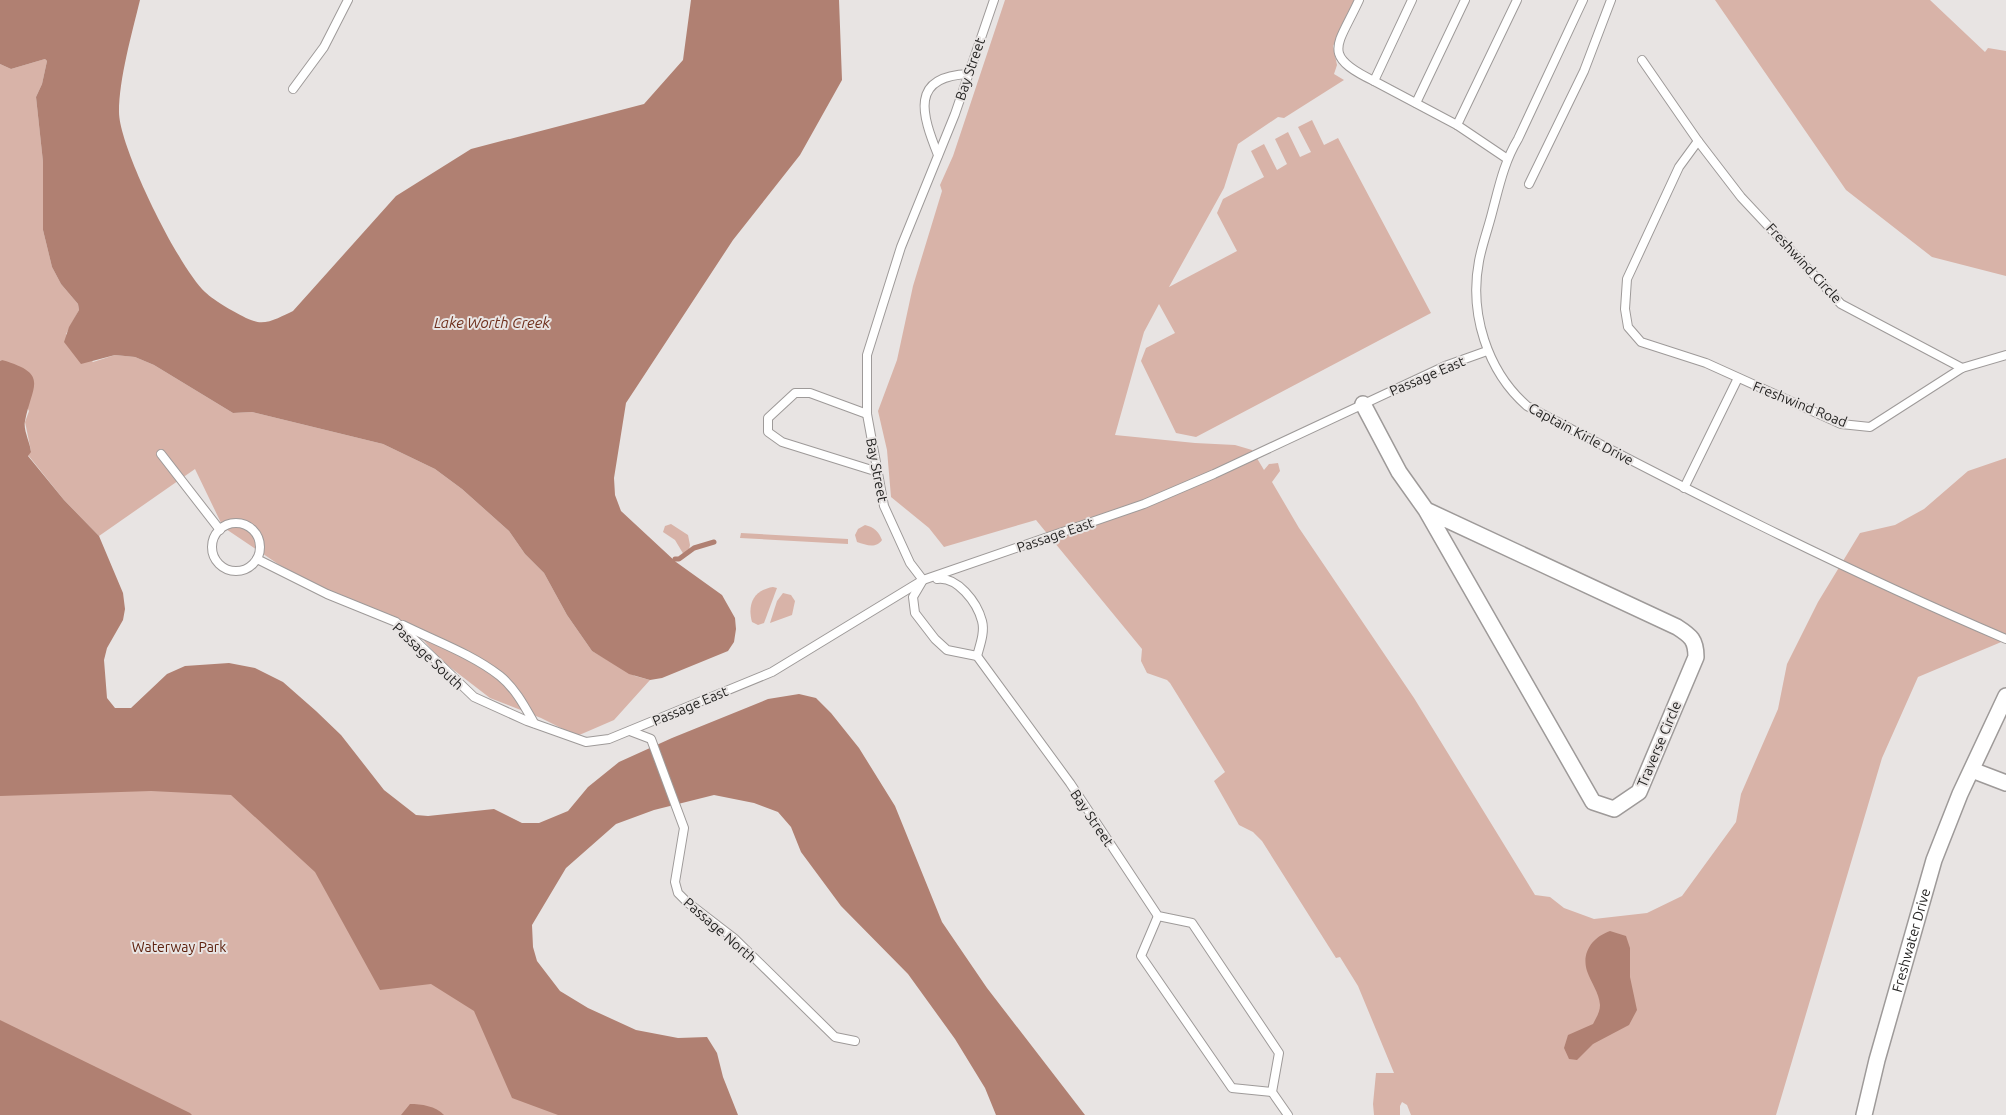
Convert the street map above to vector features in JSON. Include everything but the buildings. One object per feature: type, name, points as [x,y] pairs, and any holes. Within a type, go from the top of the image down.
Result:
[{"type":"street","name":"Traverse Circle","points":[[1363,404],[1399,472],[1426,510],[1593,802],[1614,810],[1639,792],[1696,657],[1696,644],[1691,636],[1677,627],[1426,510]]},
{"type":"street","name":"Freshwater Drive","points":[[1864,1115],[1934,860],[2006,696]]},
{"type":"street","points":[[1972,770],[2006,783]]},
{"type":"lane","points":[[293,89],[324,47],[348,0]]},
{"type":"lane","name":"Bay Street","points":[[923,580],[910,563],[884,506],[867,414],[866,354],[901,247],[969,74],[994,0]]},
{"type":"lane","points":[[1359,0],[1337,47],[1340,60],[1353,71],[1457,125],[1506,158]]},
{"type":"lane","points":[[1374,81],[1412,0]]},
{"type":"lane","points":[[1416,103],[1465,0]]},
{"type":"lane","points":[[1457,125],[1517,0]]},
{"type":"lane","name":"Captain Kirle Drive","points":[[1583,0],[1518,138],[1506,158],[1479,262],[1477,306],[1487,351],[1513,394],[1527,406],[1766,530],[2006,639]]},
{"type":"lane","points":[[1529,184],[1584,71],[1611,0]]},
{"type":"lane","name":"Freshwind Circle","points":[[1642,60],[1698,141],[1741,196],[1841,304],[1962,368]]},
{"type":"lane","points":[[938,156],[926,120],[924,101],[928,89],[943,76],[969,74]]},
{"type":"lane","name":"Freshwind Road","points":[[1698,141],[1679,167],[1627,279],[1625,309],[1628,327],[1641,342],[1706,363],[1841,424],[1870,428],[1962,368],[2006,355]]},
{"type":"lane","name":"Passage East","points":[[630,731],[772,672],[923,580],[1144,504],[1214,474],[1445,366],[1487,351]]},
{"type":"lane","points":[[1684,488],[1738,378]]},
{"type":"lane","points":[[867,414],[810,393],[795,393],[768,418],[768,432],[782,442],[878,472]]},
{"type":"lane","points":[[161,454],[220,530]]},
{"type":"lane","points":[[239,523],[253,530],[260,544],[257,559],[245,569],[230,570],[223,566],[214,554],[213,547],[214,539],[220,530],[231,524],[239,523]]},
{"type":"lane","name":"Passage South","points":[[257,559],[327,594],[396,622],[467,693],[534,723],[586,742],[609,739],[630,731]]},
{"type":"lane","points":[[946,578],[958,584],[982,620],[982,632],[977,656],[947,650],[935,639],[915,613],[913,598],[923,580],[946,578]]},
{"type":"lane","points":[[396,622],[474,660],[501,677],[517,694],[534,723]]},
{"type":"lane","name":"Bay Street","points":[[977,656],[1070,783],[1158,916]]},
{"type":"lane","name":"Passage North","points":[[630,731],[651,739],[684,828],[675,882],[678,893],[735,939],[835,1037],[855,1041]]},
{"type":"lane","points":[[1272,1092],[1232,1088],[1141,956],[1158,916],[1192,923],[1241,994],[1279,1053],[1272,1092],[1288,1115]]},
{"type":"green space","points":[[1005,0],[1360,0],[1333,46],[1337,65],[1334,74],[1344,80],[1284,118],[1278,117],[1238,144],[1224,188],[1169,287],[1237,251],[1217,213],[1223,199],[1264,177],[1251,151],[1264,144],[1277,170],[1287,164],[1275,139],[1288,132],[1300,157],[1311,152],[1298,127],[1312,120],[1324,145],[1338,138],[1431,313],[1196,437],[1176,433],[1141,361],[1146,348],[1175,333],[1159,304],[1144,332],[1115,435],[1235,445],[1252,450],[1264,470],[1269,464],[1278,463],[1280,471],[1272,482],[1299,528],[1414,698],[1535,895],[1550,897],[1564,908],[1594,919],[1647,913],[1682,896],[1736,822],[1741,794],[1778,709],[1787,664],[1818,602],[1860,533],[1895,525],[1924,509],[1968,471],[2006,458],[2006,640],[1918,677],[1882,758],[1776,1115],[1411,1115],[1407,1105],[1402,1102],[1400,1115],[1374,1115],[1373,1104],[1376,1073],[1394,1073],[1358,986],[1340,957],[1336,958],[1262,841],[1253,832],[1239,825],[1214,781],[1225,772],[1170,683],[1167,680],[1147,673],[1141,661],[1142,649],[1036,520],[944,547],[929,528],[891,497],[887,450],[878,411],[897,360],[913,286],[942,191],[940,185],[953,156]]},
{"type":"green space","points":[[1715,0],[1930,0],[1985,52],[1988,48],[2006,51],[2006,276],[1932,257],[1846,190]]},
{"type":"green space","points":[[45,59],[47,61],[42,84],[36,97],[43,162],[43,230],[52,267],[61,284],[78,304],[79,310],[66,334],[93,362],[115,355],[135,357],[154,365],[233,413],[252,412],[383,444],[435,469],[462,489],[509,531],[525,554],[544,573],[567,615],[592,651],[635,676],[650,680],[614,720],[577,736],[541,718],[490,698],[442,661],[418,634],[329,592],[278,564],[223,527],[195,469],[99,536],[64,500],[28,455],[31,451],[25,422],[29,411],[2,360],[0,361],[0,64],[11,69]]},
{"type":"green space","points":[[671,524],[688,535],[690,545],[688,554],[684,555],[675,540],[663,532],[665,526]]},
{"type":"green space","points":[[865,525],[878,532],[882,540],[880,543],[871,546],[857,542],[855,535],[858,529]]},
{"type":"green space","points":[[741,533],[848,539],[848,544],[740,538]]},
{"type":"green space","points":[[773,587],[777,588],[764,623],[758,625],[752,622],[751,604],[761,591]]},
{"type":"green space","points":[[783,593],[791,595],[795,601],[792,615],[770,623],[777,601]]},
{"type":"green space","name":"Waterway Park","points":[[0,788],[253,790],[493,1016],[576,1115],[156,1115],[0,1041]]},
{"type":"water","name":"Lake Worth Creek","points":[[0,0],[140,0],[126,56],[119,112],[122,129],[139,178],[166,234],[194,279],[205,292],[236,313],[249,319],[264,322],[274,320],[293,311],[396,196],[471,149],[644,104],[683,60],[691,0],[839,0],[842,80],[800,155],[733,240],[626,403],[614,478],[615,495],[621,511],[676,562],[722,595],[735,618],[734,642],[728,651],[662,678],[650,680],[629,674],[592,651],[567,615],[544,573],[525,554],[509,531],[462,489],[435,469],[383,444],[252,412],[233,413],[154,365],[135,357],[115,355],[81,364],[64,342],[69,327],[79,310],[78,304],[61,284],[52,267],[43,230],[43,162],[36,97],[42,84],[47,61],[45,59],[11,69],[0,64]]},
{"type":"water","points":[[2,360],[27,370],[34,382],[25,425],[31,452],[28,456],[64,500],[99,536],[123,593],[125,609],[123,620],[107,648],[104,660],[107,698],[115,708],[131,708],[167,674],[185,666],[229,663],[255,668],[283,682],[316,711],[341,735],[384,790],[416,815],[428,816],[494,809],[522,823],[539,823],[568,811],[588,787],[619,762],[672,738],[768,699],[799,694],[816,698],[831,713],[859,748],[895,806],[942,922],[987,988],[1085,1115],[996,1115],[985,1088],[955,1039],[908,974],[841,906],[801,852],[791,827],[778,812],[754,803],[714,795],[654,810],[616,824],[566,868],[532,925],[533,947],[537,961],[560,991],[588,1008],[636,1030],[678,1038],[707,1037],[717,1053],[723,1077],[738,1115],[558,1115],[512,1098],[474,1011],[431,984],[380,990],[315,872],[231,795],[151,791],[0,796],[0,361]]},
{"type":"water","points":[[1610,931],[1626,936],[1630,948],[1630,977],[1637,1010],[1629,1025],[1593,1044],[1577,1060],[1569,1059],[1564,1048],[1568,1035],[1593,1024],[1600,1008],[1598,996],[1587,971],[1587,952],[1598,937]]},
{"type":"water","points":[[0,1020],[190,1113],[192,1115],[0,1115]]},
{"type":"water","points":[[410,1104],[433,1108],[444,1115],[401,1115]]},
{"type":"waterway","points":[[675,559],[679,559],[694,548],[714,542]]}]
